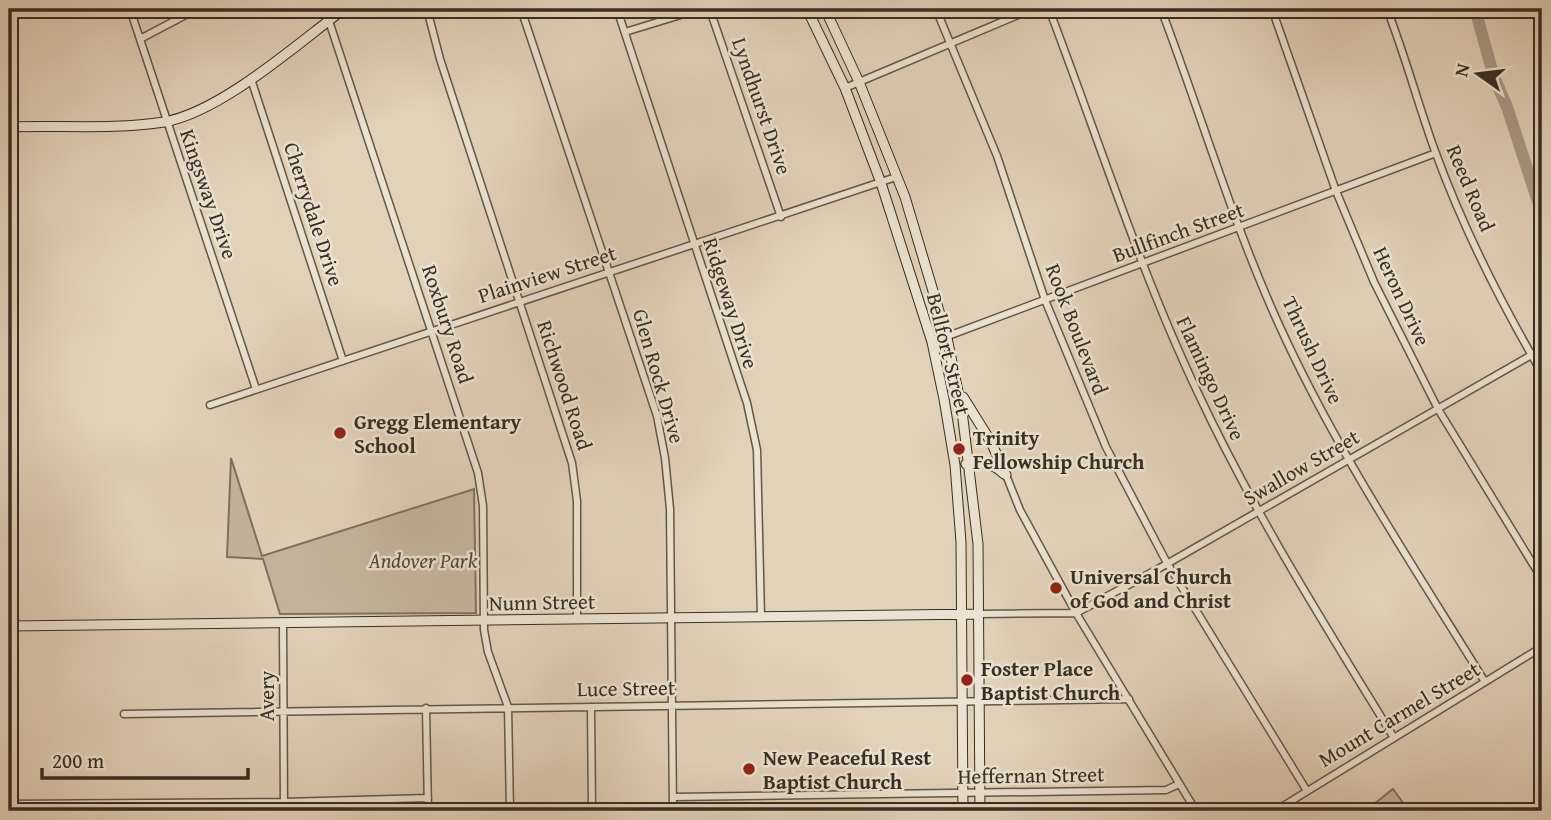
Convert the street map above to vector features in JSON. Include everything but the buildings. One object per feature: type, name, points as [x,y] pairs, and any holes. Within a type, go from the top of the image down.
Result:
[{"type":"main road","points":[[9,127],[136,125],[166,121],[201,109],[251,79],[344,9]]},
{"type":"main road","name":"Bellfort Street","points":[[807,9],[845,88],[881,183],[932,342],[944,399],[955,465],[961,542],[963,811]]},
{"type":"main road","name":"Bellfort Street","points":[[825,9],[859,82],[905,197],[947,338],[957,386],[970,463],[978,544],[980,811]]},
{"type":"main road","points":[[957,386],[996,452],[1006,475]]},
{"type":"main road","points":[[955,465],[985,462],[994,458],[996,452]]},
{"type":"main road","points":[[985,462],[998,467],[1006,475]]},
{"type":"main road","name":"Nunn Street","points":[[9,626],[979,614]]},
{"type":"street","name":"Kingsway Drive","points":[[130,9],[256,389]]},
{"type":"street","points":[[140,39],[197,9]]},
{"type":"street","name":"Richwood Road","points":[[427,9],[440,59],[572,464],[576,501],[577,619]]},
{"type":"street","name":"Glen Rock Drive","points":[[521,9],[657,416],[665,458],[670,509],[673,811]]},
{"type":"street","name":"Ridgeway Drive","points":[[617,9],[747,404],[757,450],[761,617]]},
{"type":"street","name":"Rook Boulevard","points":[[936,9],[997,156],[1045,300],[1106,447],[1167,563],[1307,791]]},
{"type":"street","points":[[845,88],[1032,9]]},
{"type":"street","name":"Flamingo Drive","points":[[1049,9],[1101,145],[1142,264],[1197,391],[1257,512],[1394,738]]},
{"type":"street","name":"Thrush Drive","points":[[1161,9],[1240,228],[1286,340],[1348,460],[1485,682]]},
{"type":"street","name":"Heron Drive","points":[[1272,9],[1336,191],[1374,282],[1438,409],[1542,579]]},
{"type":"street","name":"Reed Road","points":[[1387,9],[1436,153],[1502,301],[1542,373]]},
{"type":"street","name":"Lyndhurst Drive","points":[[625,32],[697,10],[711,13],[780,217]]},
{"type":"street","name":"Roxbury Road","points":[[329,21],[478,473],[483,506],[488,652],[508,708],[510,811]]},
{"type":"street","name":"Cherrydale Drive","points":[[251,79],[343,361]]},
{"type":"street","name":"Bullfinch Street","points":[[932,342],[1436,153]]},
{"type":"street","name":"Plainview Street","points":[[209,405],[896,177]]},
{"type":"street","name":"Swallow Street","points":[[1076,613],[1542,350]]},
{"type":"street","points":[[1006,475],[1020,510],[1076,613],[1196,811]]},
{"type":"street","name":"Nunn Street","points":[[979,614],[1076,613]]},
{"type":"street","name":"Avery","points":[[283,622],[284,811]]},
{"type":"street","name":"Mount Carmel Street","points":[[1275,811],[1542,647]]},
{"type":"street","name":"Luce Street","points":[[124,714],[1129,699]]},
{"type":"street","points":[[591,707],[592,811]]},
{"type":"street","points":[[426,708],[428,811]]},
{"type":"street","name":"Heffernan Street","points":[[673,797],[1166,790],[1178,784]]},
{"type":"street","points":[[9,804],[428,798]]},
{"type":"green space","name":"Andover Park","points":[[231,458],[262,556],[474,489],[476,613],[280,614],[263,559],[227,557]]},
{"type":"green space","points":[[1393,789],[1409,811],[1367,811],[1369,808]]},
{"type":"waterway","points":[[1475,9],[1494,77],[1507,107],[1542,214]]},
{"type":"place","name":"Gregg Elementary School","points":[[340,433]]},
{"type":"place","name":"Trinity Fellowship Church","points":[[959,449]]},
{"type":"place","name":"Universal Church of God and Christ","points":[[1056,588]]},
{"type":"place","name":"Foster Place Baptist Church","points":[[967,680]]},
{"type":"place","name":"New Peaceful Rest Baptist Church","points":[[749,769]]}]
